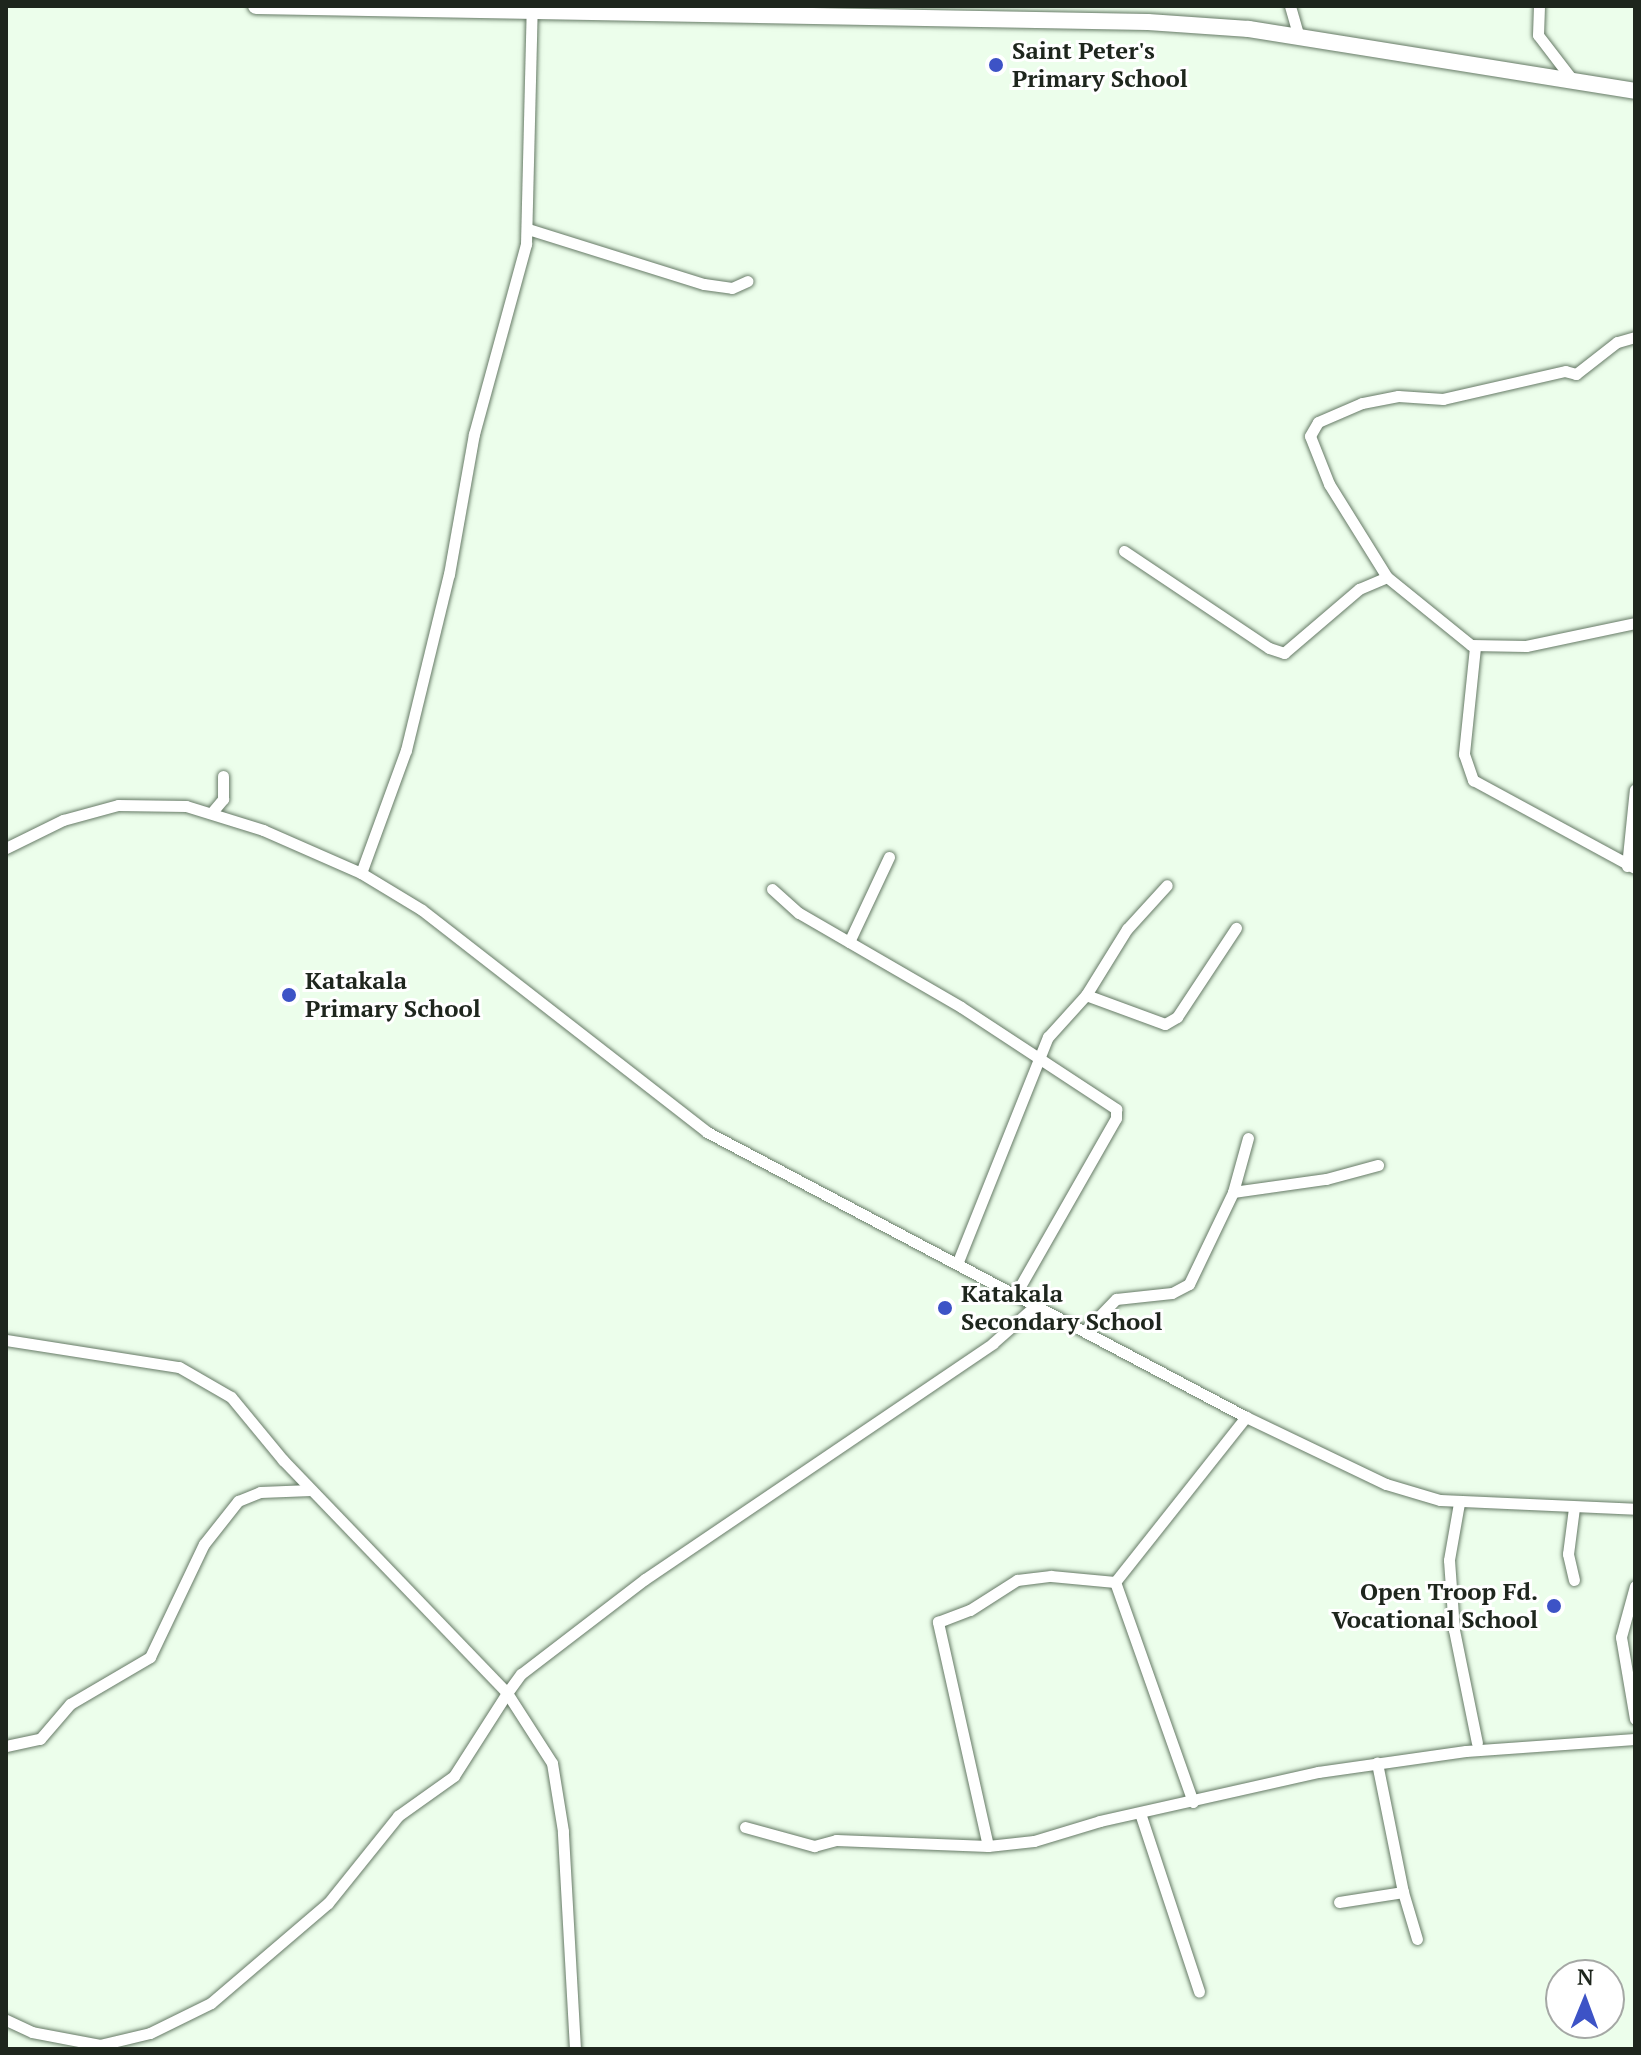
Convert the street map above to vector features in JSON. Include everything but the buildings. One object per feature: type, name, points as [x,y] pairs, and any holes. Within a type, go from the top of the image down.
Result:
[{"type":"main road","points":[[256,6],[1021,11],[1249,29],[1571,78],[1635,91]]},
{"type":"street","points":[[1290,6],[1299,37]]},
{"type":"street","points":[[1539,6],[1538,35],[1571,78]]},
{"type":"street","points":[[361,873],[406,750],[449,574],[471,449],[528,229],[527,111],[532,9]]},
{"type":"street","points":[[528,229],[704,284],[732,288],[748,281]]},
{"type":"street","points":[[1635,337],[1617,342],[1576,374],[1565,371],[1443,399],[1398,396],[1362,403],[1318,422],[1310,436],[1329,484],[1387,577],[1475,647],[1526,646],[1635,623]]},
{"type":"street","points":[[1124,551],[1269,648],[1284,653],[1359,589],[1387,577]]},
{"type":"street","points":[[1475,647],[1464,754],[1473,780],[1631,867],[1635,789]]},
{"type":"street","points":[[213,811],[223,799],[223,776]]},
{"type":"street","points":[[6,848],[63,820],[118,805],[213,811],[361,873],[447,928],[707,1132],[1246,1417],[1386,1484],[1459,1503],[1635,1509]]},
{"type":"street","points":[[849,942],[889,857]]},
{"type":"street","points":[[957,1264],[1036,1059],[1048,1037],[1086,995],[1127,929],[1167,885]]},
{"type":"street","points":[[772,889],[799,913],[961,1007],[1117,1113],[1015,1295]]},
{"type":"street","points":[[1086,995],[1165,1024],[1177,1017],[1236,928]]},
{"type":"street","points":[[1085,1331],[1116,1299],[1172,1293],[1189,1284],[1233,1192],[1248,1138]]},
{"type":"street","points":[[1233,1192],[1326,1179],[1378,1165]]},
{"type":"street","points":[[6,2020],[32,2032],[100,2045],[150,2033],[211,2003],[328,1903],[398,1816],[454,1776],[521,1674],[645,1579],[993,1343],[1035,1306]]},
{"type":"street","points":[[6,1340],[122,1356],[197,1375],[231,1397],[311,1490],[507,1693],[552,1763],[563,1831],[575,2049]]},
{"type":"street","points":[[1115,1582],[1246,1417]]},
{"type":"street","points":[[6,1746],[40,1739],[70,1704],[150,1657],[204,1544],[238,1501],[260,1492],[311,1490]]},
{"type":"street","points":[[1459,1503],[1449,1560],[1454,1630],[1477,1743]]},
{"type":"street","points":[[1574,1508],[1568,1554],[1574,1580]]},
{"type":"street","points":[[988,1846],[938,1622],[970,1610],[1017,1580],[1051,1576],[1115,1582]]},
{"type":"street","points":[[1115,1582],[1193,1802]]},
{"type":"street","points":[[1635,1586],[1621,1637],[1635,1719]]},
{"type":"street","points":[[745,1827],[814,1846],[836,1840],[988,1846],[1034,1841],[1140,1813],[1377,1763],[1635,1739]]},
{"type":"street","points":[[1377,1763],[1403,1892],[1417,1939]]},
{"type":"street","points":[[1140,1813],[1199,1991]]},
{"type":"street","points":[[1339,1902],[1403,1892]]},
{"type":"place","name":"Saint Peter's Primary School","points":[[996,65]]},
{"type":"place","name":"Katakala Primary School","points":[[289,995]]},
{"type":"place","name":"Katakala Secondary School","points":[[945,1308]]},
{"type":"place","name":"Open Troop Fd. Vocational School","points":[[1554,1606]]}]
